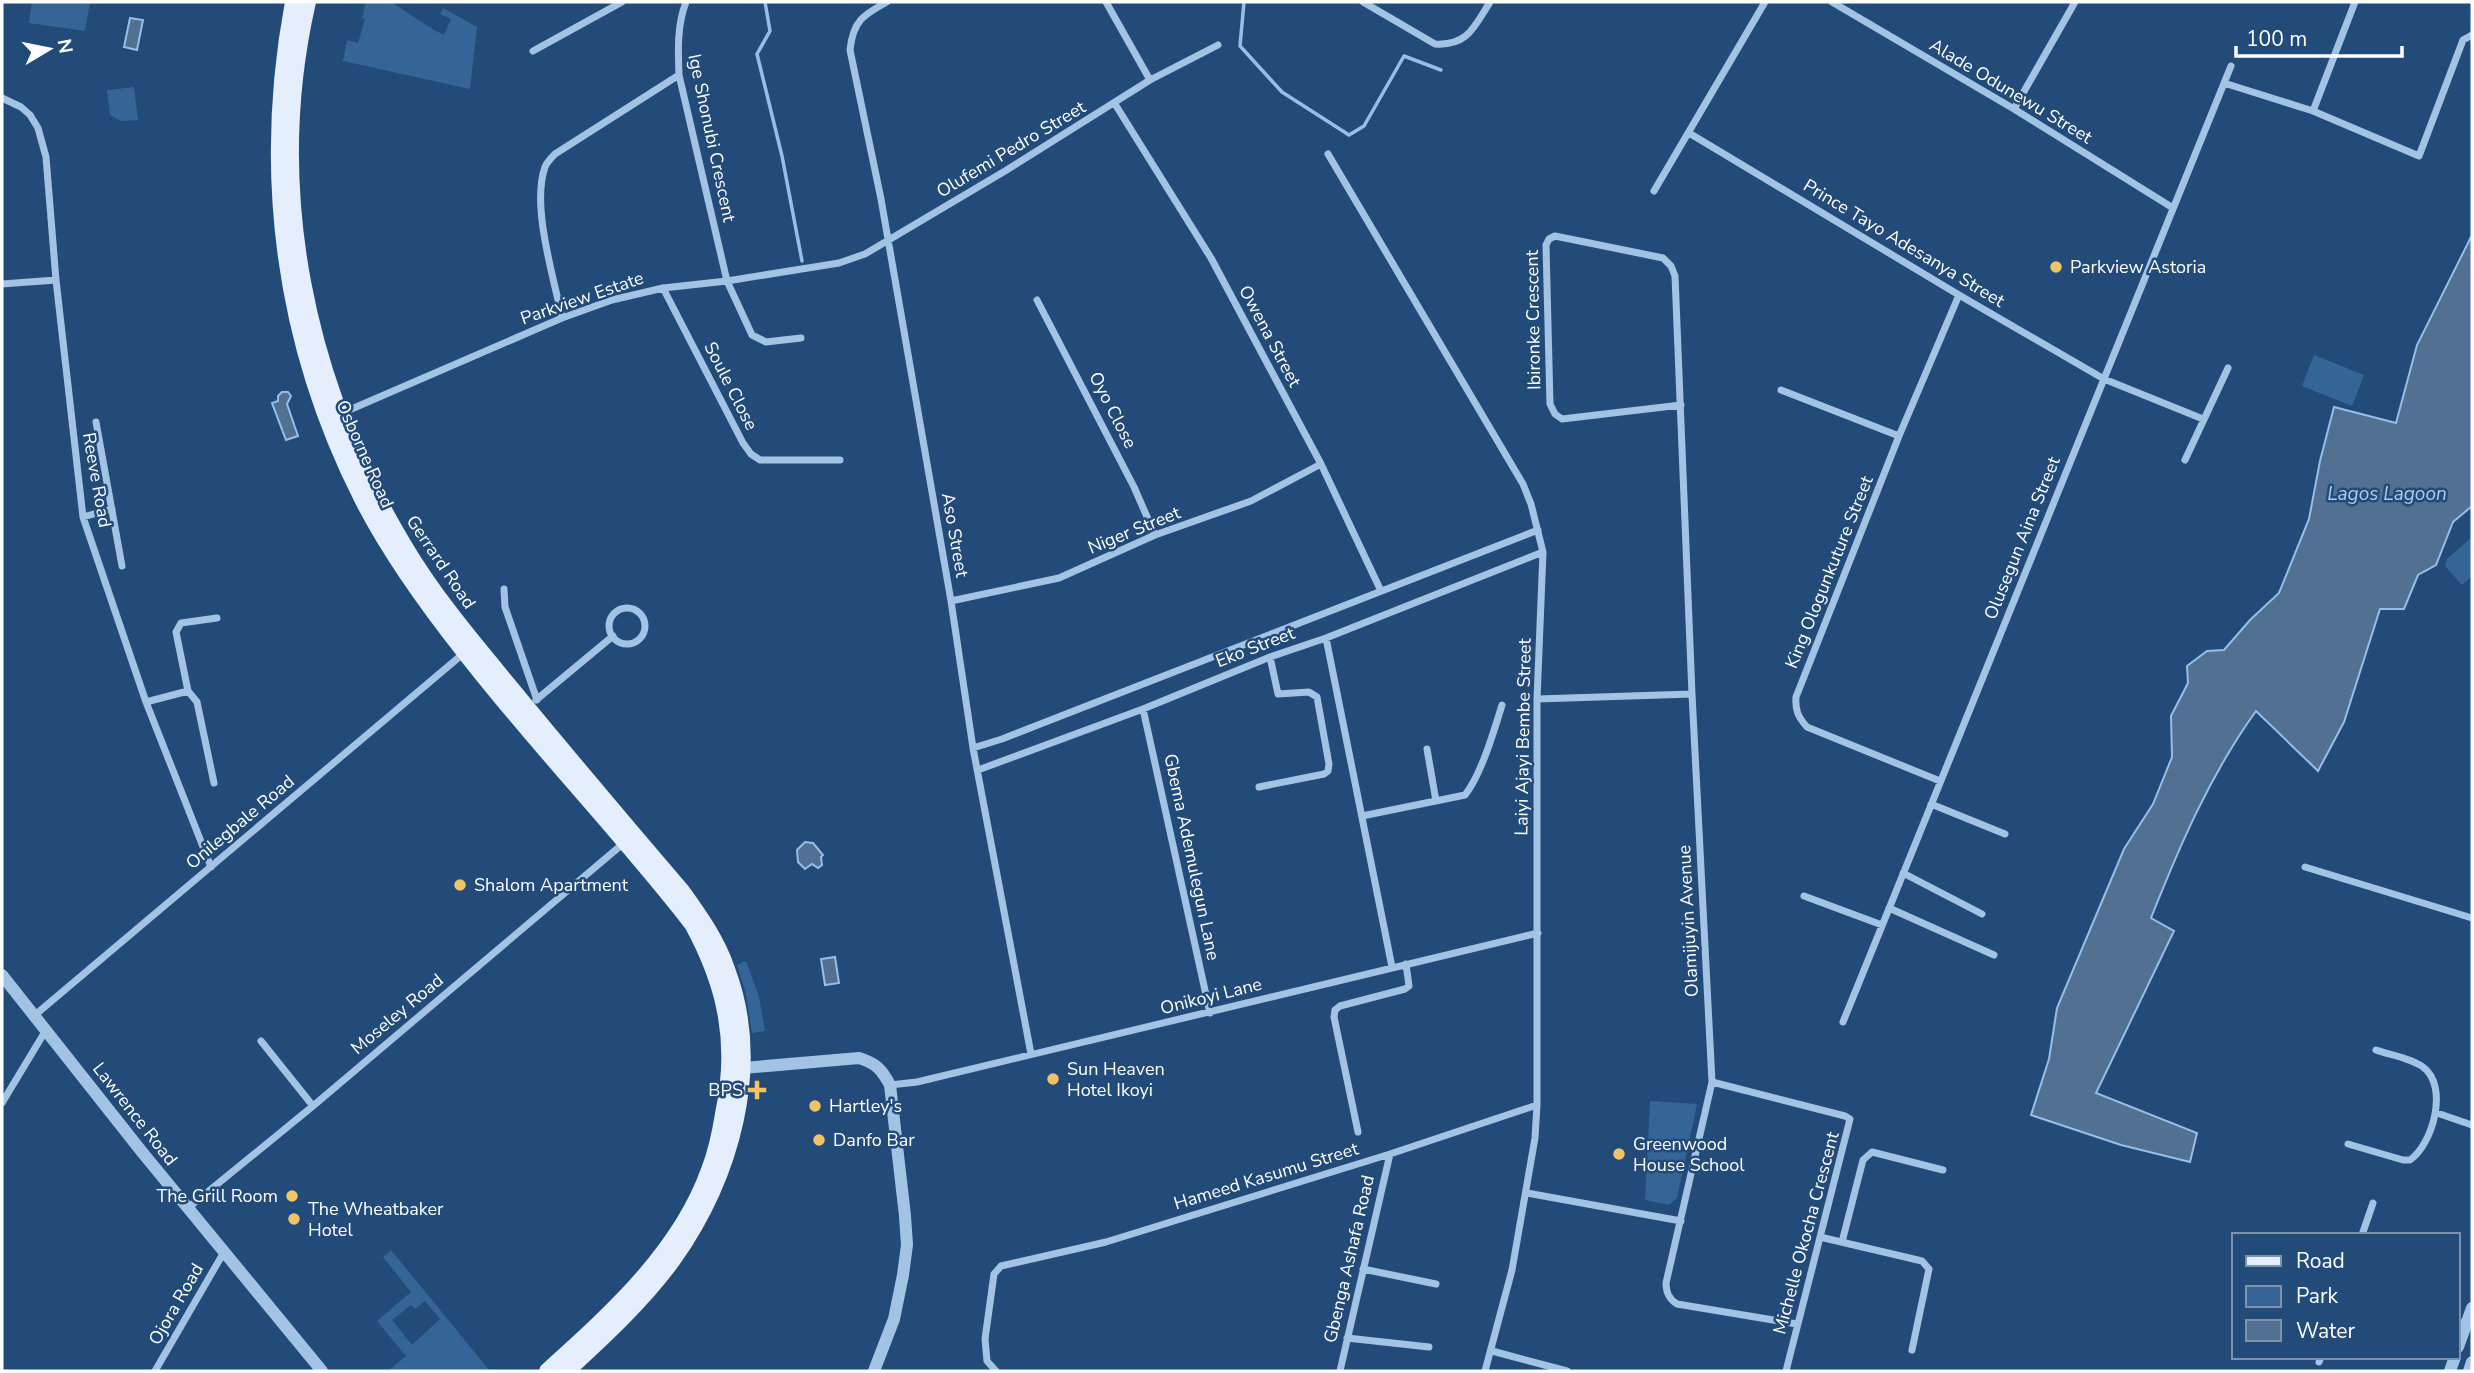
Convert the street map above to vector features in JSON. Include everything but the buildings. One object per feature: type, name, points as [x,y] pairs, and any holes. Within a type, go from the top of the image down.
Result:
[{"type":"main road","name":"Osborne Road","points":[[293,2],[280,97],[278,163],[282,238],[305,349],[329,424],[363,501],[393,553],[465,653],[692,924],[716,976],[727,1013],[736,1065]]},
{"type":"main road","name":"Gerrard Road","points":[[308,2],[293,97],[291,199],[298,259],[307,304],[327,382],[339,415],[369,482],[404,546],[472,640],[532,703],[682,891],[708,928],[735,994],[741,1028],[736,1065]]},
{"type":"main road","points":[[547,1371],[629,1292],[661,1254],[690,1211],[709,1171],[717,1146],[736,1065]]},
{"type":"main road","points":[[567,1371],[651,1287],[672,1261],[708,1203],[732,1133],[736,1065]]},
{"type":"street","points":[[533,51],[622,2]]},
{"type":"street","name":"Ige Shonubi Crescent","points":[[686,2],[681,13],[677,45],[679,75],[727,281],[752,335],[766,342],[801,338]]},
{"type":"street","name":"Aso Street","points":[[887,2],[866,13],[857,23],[850,50],[881,199],[951,601],[973,748],[1031,1054]]},
{"type":"street","points":[[1106,2],[1150,80]]},
{"type":"street","points":[[1363,2],[1435,44],[1446,44],[1463,39],[1490,2]]},
{"type":"street","points":[[1654,191],[1765,2]]},
{"type":"street","name":"Alade Odunewu Street","points":[[1832,2],[2014,109],[2173,208]]},
{"type":"street","points":[[2014,109],[2075,2]]},
{"type":"street","points":[[2312,111],[2355,2]]},
{"type":"street","points":[[2224,83],[2312,111],[2419,156],[2463,40],[2472,35]]},
{"type":"street","name":"Olufemi Pedro Street","points":[[887,242],[1150,80],[1218,45]]},
{"type":"street","name":"Olusegun Aina Street","points":[[1843,1021],[2231,66]]},
{"type":"street","points":[[562,318],[544,236],[541,199],[545,165],[555,155],[679,75]]},
{"type":"street","name":"Reeve Road","points":[[2,98],[21,107],[30,115],[38,128],[46,157],[56,280],[83,517],[146,702],[211,867]]},
{"type":"street","name":"Owena Street","points":[[1115,104],[1211,258],[1321,464],[1381,591]]},
{"type":"street","name":"Prince Tayo Adesanya Street","points":[[1689,133],[2104,379],[2203,419]]},
{"type":"street","name":"Laiyi Ajayi Bembe Street","points":[[1328,154],[1523,484],[1543,552],[1536,699],[1537,1105],[1527,1193],[1512,1270],[1485,1371]]},
{"type":"street","name":"Ibironke Crescent","points":[[1555,236],[1663,258],[1671,266],[1675,276],[1681,405],[1562,419],[1555,414],[1550,404],[1546,324],[1546,245],[1549,239],[1555,236]]},
{"type":"street","name":"Parkview Estate","points":[[339,415],[562,318],[612,300],[663,288],[839,263],[865,254],[887,242]]},
{"type":"street","points":[[2,284],[56,280]]},
{"type":"street","name":"Soule Close","points":[[663,288],[751,454],[760,460],[840,460]]},
{"type":"street","name":"King Ologunkuture Street","points":[[1940,781],[1807,727],[1799,719],[1796,697],[1899,436],[1959,295]]},
{"type":"street","name":"Oyo Close","points":[[1037,300],[1135,487],[1155,536]]},
{"type":"street","points":[[2185,460],[2228,368]]},
{"type":"street","points":[[1781,390],[1899,436]]},
{"type":"street","name":"Olamijuyin Avenue","points":[[1681,405],[1692,694],[1712,1082],[1666,1283],[1671,1301],[1677,1304],[1797,1324]]},
{"type":"street","points":[[96,422],[122,566]]},
{"type":"street","name":"Niger Street","points":[[951,601],[1059,578],[1155,536],[1251,500],[1321,464]]},
{"type":"street","points":[[83,517],[112,509]]},
{"type":"street","name":"Eko Street","points":[[973,748],[1538,530]]},
{"type":"street","name":"Eko Street","points":[[978,770],[1143,709],[1543,552]]},
{"type":"street","points":[[504,589],[505,607],[532,703],[613,636]]},
{"type":"street","points":[[630,608],[640,614],[645,630],[636,641],[622,643],[613,636],[609,625],[618,610],[630,608]]},
{"type":"street","points":[[214,783],[197,702],[188,691],[176,632],[181,623],[218,618]]},
{"type":"street","points":[[1326,638],[1392,967]]},
{"type":"street","name":"Onilegbale Road","points":[[35,1015],[465,653]]},
{"type":"street","points":[[1259,787],[1324,774],[1328,771],[1329,764],[1317,697],[1309,692],[1278,694],[1270,657]]},
{"type":"street","points":[[146,702],[188,691]]},
{"type":"street","points":[[1536,699],[1692,694]]},
{"type":"street","points":[[1362,816],[1465,795],[1503,705]]},
{"type":"street","name":"Gbema Ademulegun Lane","points":[[1143,709],[1210,1013]]},
{"type":"street","points":[[1427,749],[1436,801]]},
{"type":"street","points":[[1931,804],[2005,834]]},
{"type":"street","name":"Moseley Road","points":[[188,1208],[625,842]]},
{"type":"street","points":[[2305,867],[2472,918]]},
{"type":"street","points":[[1903,873],[1982,915]]},
{"type":"street","points":[[1804,896],[1882,925]]},
{"type":"street","points":[[1889,908],[1994,955]]},
{"type":"street","name":"Onikoyi Lane","points":[[890,1085],[917,1082],[1538,933]]},
{"type":"street","points":[[1358,1132],[1334,1017],[1335,1010],[1340,1006],[1405,989],[1410,980],[1406,964]]},
{"type":"street","name":"Lawrence Road","points":[[2,975],[142,1152],[322,1371]]},
{"type":"street","points":[[2,1103],[47,1029]]},
{"type":"street","points":[[261,1041],[313,1106]]},
{"type":"street","points":[[2348,1144],[2410,1160],[2422,1148],[2437,1113],[2435,1086],[2423,1067],[2376,1050]]},
{"type":"street","points":[[736,1065],[859,1058],[871,1061],[883,1071],[890,1085],[907,1245],[894,1320],[874,1371]]},
{"type":"street","name":"Michelle Okocha Crescent","points":[[1712,1082],[1845,1115],[1850,1119],[1786,1371]]},
{"type":"street","name":"Hameed Kasumu Street","points":[[996,1371],[987,1361],[985,1339],[993,1274],[1001,1266],[1106,1242],[1390,1154],[1537,1105]]},
{"type":"street","points":[[2437,1113],[2472,1125]]},
{"type":"street","points":[[1842,1242],[1863,1160],[1867,1155],[1872,1152],[1943,1170]]},
{"type":"street","name":"Gbenga Ashafa Road","points":[[1340,1371],[1390,1154]]},
{"type":"street","points":[[1527,1193],[1681,1221]]},
{"type":"street","points":[[2363,1233],[2373,1203]]},
{"type":"street","points":[[1820,1237],[1922,1261],[1928,1265],[1912,1350]]},
{"type":"street","name":"Ojora Road","points":[[155,1371],[224,1252]]},
{"type":"street","points":[[1363,1269],[1436,1284]]},
{"type":"street","points":[[2460,1341],[2472,1308]]},
{"type":"street","points":[[1347,1338],[1429,1347]]},
{"type":"street","points":[[1492,1351],[1567,1371]]},
{"type":"street","points":[[2469,1371],[2472,1362]]},
{"type":"green space","points":[[32,2],[90,2],[85,31],[29,23]]},
{"type":"green space","points":[[366,2],[391,2],[444,35],[451,19],[440,14],[443,8],[477,27],[470,89],[343,61],[347,40],[358,43],[365,19],[362,18]]},
{"type":"green space","points":[[134,87],[138,120],[121,121],[110,115],[107,90]]},
{"type":"green space","points":[[2314,355],[2364,375],[2352,406],[2302,386]]},
{"type":"green space","points":[[2472,537],[2472,576],[2462,585],[2445,566],[2447,559]]},
{"type":"green space","points":[[746,961],[759,997],[765,1031],[752,1033],[746,994],[737,965]]},
{"type":"green space","points":[[1650,1101],[1697,1104],[1677,1198],[1669,1205],[1645,1200]]},
{"type":"green space","points":[[391,1250],[490,1371],[388,1371],[406,1356],[377,1321],[411,1292],[383,1257]],"holes":[[[425,1301],[440,1319],[412,1345],[392,1320],[411,1305],[415,1309]]]},
{"type":"water","points":[[130,18],[143,20],[137,50],[124,47]]},
{"type":"water","name":"Lagos Lagoon","points":[[2472,235],[2472,506],[2453,522],[2436,565],[2418,575],[2404,609],[2380,609],[2344,722],[2318,771],[2256,711],[2239,735],[2197,811],[2151,918],[2174,931],[2096,1093],[2197,1133],[2190,1162],[2121,1145],[2031,1115],[2049,1059],[2057,1008],[2124,849],[2153,804],[2172,757],[2171,716],[2188,683],[2187,666],[2207,651],[2224,650],[2250,620],[2279,593],[2309,519],[2334,407],[2396,423],[2417,345]]},
{"type":"water","points":[[282,392],[288,392],[291,396],[287,404],[298,436],[286,440],[272,403],[278,401]]},
{"type":"water","points":[[805,842],[813,843],[823,855],[822,865],[818,868],[812,864],[805,869],[798,862],[797,850]]},
{"type":"water","points":[[835,957],[839,983],[825,985],[821,959]]},
{"type":"waterway","points":[[765,2],[770,31],[757,54],[782,156],[802,261]]},
{"type":"waterway","points":[[1244,2],[1240,46],[1282,92],[1349,135],[1364,126],[1404,56],[1441,70]]},
{"type":"place","name":"Parkview Astoria","points":[[2056,267]]},
{"type":"place","name":"Shalom Apartment","points":[[460,885]]},
{"type":"place","name":"Sun Heaven Hotel Ikoyi","points":[[1053,1079]]},
{"type":"place","name":"BPS","points":[[757,1090]]},
{"type":"place","name":"Hartley's","points":[[815,1106]]},
{"type":"place","name":"Danfo Bar","points":[[819,1140]]},
{"type":"place","name":"Greenwood House School","points":[[1619,1154]]},
{"type":"place","name":"The Grill Room","points":[[292,1196]]},
{"type":"place","name":"The Wheatbaker Hotel","points":[[294,1219]]}]
